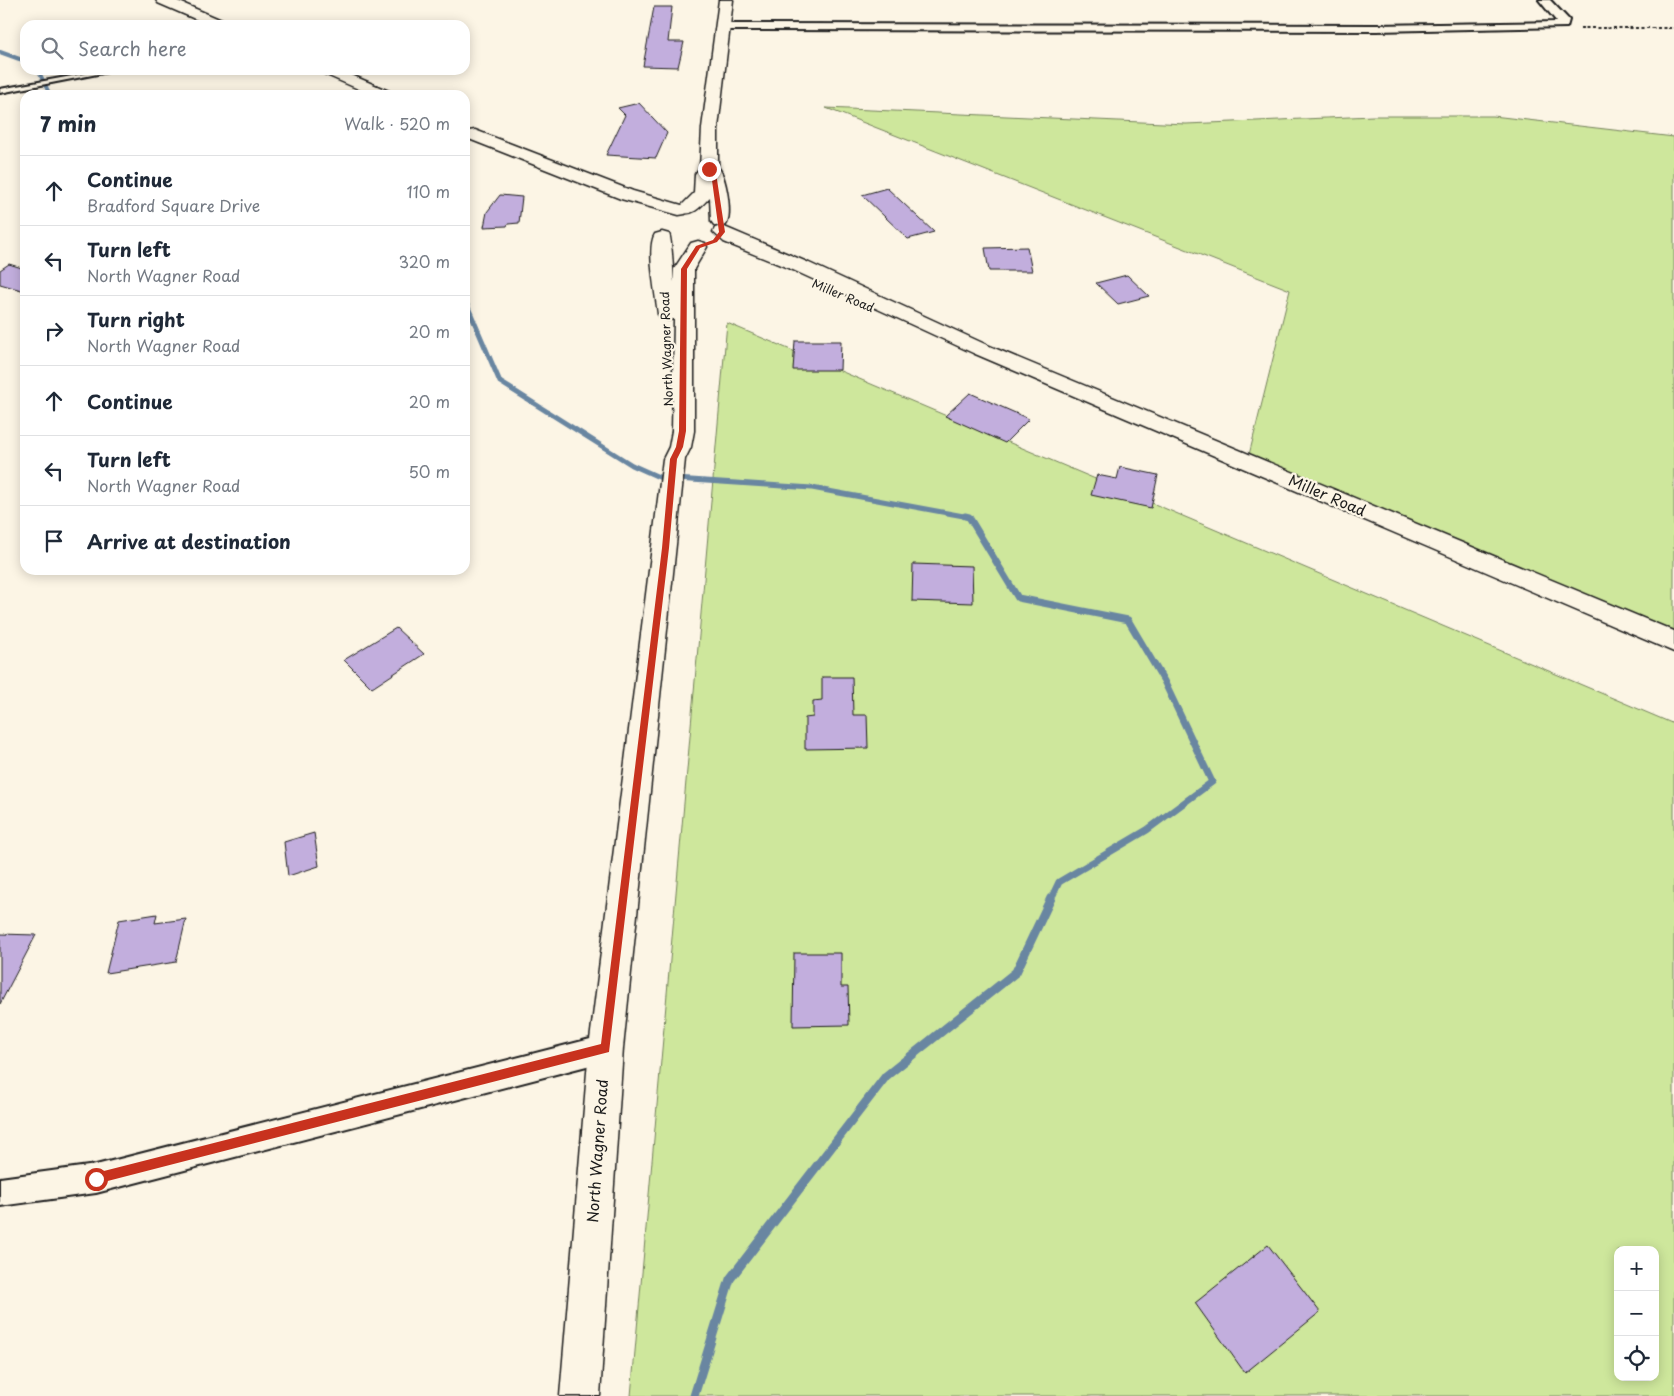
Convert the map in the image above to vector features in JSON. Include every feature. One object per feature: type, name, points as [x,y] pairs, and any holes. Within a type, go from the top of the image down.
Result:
[{"type":"main road","points":[[163,0],[210,20]]},
{"type":"main road","points":[[660,233],[665,214],[683,209],[704,194],[704,174],[709,169],[710,128],[726,0]]},
{"type":"main road","points":[[339,75],[373,90]]},
{"type":"main road","points":[[470,133],[535,167],[646,215],[669,243],[678,246],[702,246],[715,241],[721,226],[720,204],[714,173],[709,169]]},
{"type":"main road","points":[[470,133],[626,195],[683,209],[706,212],[714,215],[721,226]]},
{"type":"main road","name":"Miller Road","points":[[721,226],[731,238],[800,266],[980,349],[1674,642]]},
{"type":"main road","name":"North Wagner Road","points":[[660,233],[660,251],[668,306],[669,446],[673,473]]},
{"type":"main road","name":"North Wagner Road","points":[[580,1396],[606,1048],[673,473],[683,431],[684,269],[702,246]]},
{"type":"main road","name":"Miller Road","points":[[702,246],[763,262],[953,341],[980,349]]},
{"type":"street","points":[[724,27],[1558,26],[1563,20],[1544,0]]},
{"type":"street","points":[[0,1192],[96,1179],[606,1048]]},
{"type":"lane","points":[[0,91],[88,75]]},
{"type":"path","points":[[1558,26],[1577,28],[1674,28]]},
{"type":"green space","points":[[826,108],[1186,124],[1373,116],[1493,116],[1674,137],[1674,642],[1247,463],[1290,290]]},
{"type":"green space","points":[[727,323],[1674,724],[1674,1396],[631,1396]]},
{"type":"building","points":[[654,7],[672,7],[668,42],[684,42],[678,67],[643,66]]},
{"type":"building","points":[[639,103],[667,133],[656,158],[606,155],[625,115],[618,108]]},
{"type":"building","points":[[887,188],[934,232],[908,239],[862,195]]},
{"type":"building","points":[[500,195],[522,197],[519,223],[508,224],[507,226],[484,227],[487,212]]},
{"type":"building","points":[[1027,247],[1032,271],[989,271],[985,248]]},
{"type":"building","points":[[9,264],[20,267],[20,290],[0,284],[0,270]]},
{"type":"building","points":[[1127,275],[1149,296],[1118,304],[1096,283]]},
{"type":"building","points":[[795,341],[841,341],[840,370],[793,370]]},
{"type":"building","points":[[970,393],[1029,419],[1005,443],[945,416]]},
{"type":"building","points":[[1120,467],[1158,475],[1151,508],[1091,495],[1097,475],[1117,479]]},
{"type":"building","points":[[913,564],[972,566],[973,603],[912,601]]},
{"type":"building","points":[[396,628],[424,654],[372,688],[344,660]]},
{"type":"building","points":[[822,677],[852,677],[853,715],[867,715],[868,748],[805,749],[805,718],[813,717],[813,701],[822,700]]},
{"type":"building","points":[[314,833],[319,866],[288,876],[284,842]]},
{"type":"building","points":[[157,914],[155,923],[186,919],[176,962],[106,973],[119,920]]},
{"type":"building","points":[[0,934],[36,935],[0,1004]]},
{"type":"building","points":[[794,953],[841,953],[841,987],[848,987],[849,1025],[793,1026]]},
{"type":"building","points":[[1268,1245],[1320,1312],[1245,1373],[1195,1303]]},
{"type":"waterway","points":[[0,52],[20,59]]},
{"type":"waterway","points":[[40,75],[48,90]]},
{"type":"waterway","points":[[470,312],[500,382],[632,465],[661,478],[812,488],[969,517]]},
{"type":"waterway","points":[[965,516],[969,517]]},
{"type":"waterway","points":[[969,517],[1018,598],[1128,620],[1164,681],[1212,782],[1147,830],[1059,882],[1051,899]]},
{"type":"waterway","points":[[694,1396],[730,1279],[886,1076],[1016,972],[1051,898]]},
{"type":"route","points":[[96,1179],[606,1048],[666,548],[674,459],[680,447],[683,431],[684,269],[698,247],[715,241],[722,234],[720,204],[714,173],[709,169]]}]
